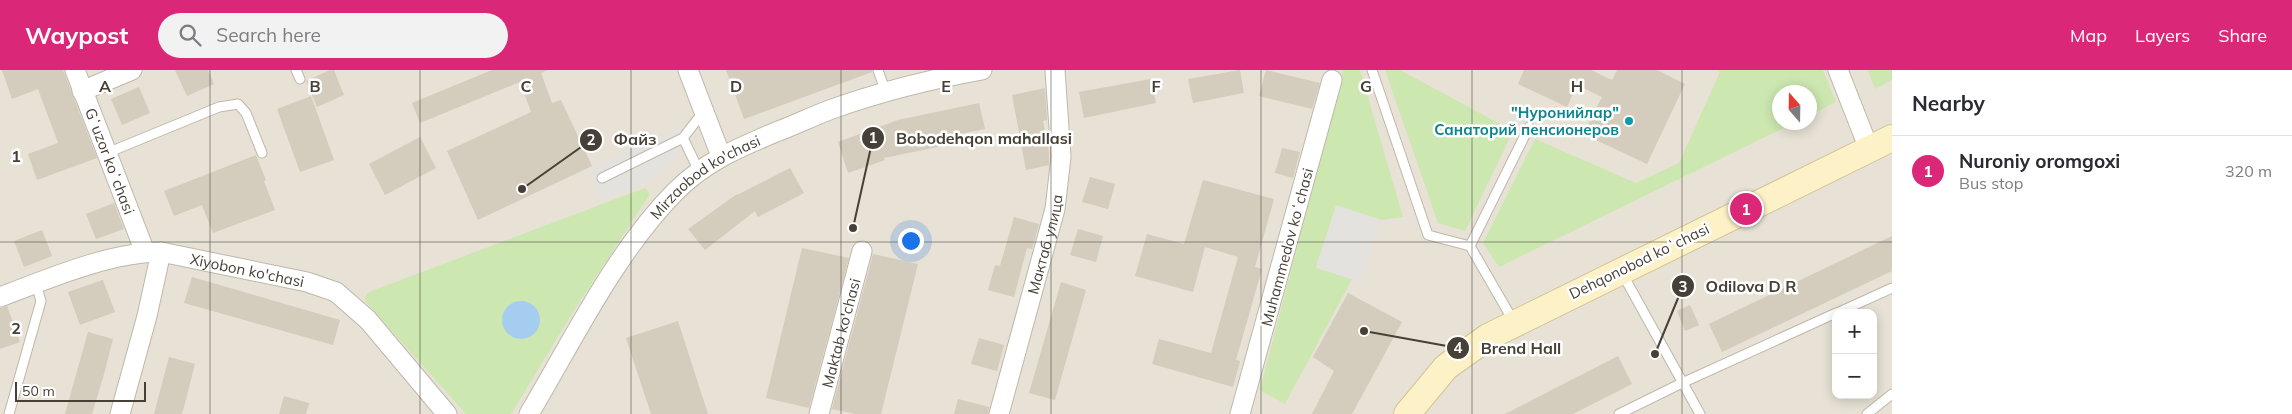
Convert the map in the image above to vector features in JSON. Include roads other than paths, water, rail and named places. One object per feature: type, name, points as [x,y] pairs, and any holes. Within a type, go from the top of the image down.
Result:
[{"type":"main road","name":"Dehqonobod koʻchasi","points":[[1407,414],[1446,367],[1488,336],[1881,143]]},
{"type":"street","name":"Gʻuzor koʻchasi","points":[[75,70],[107,153],[153,252]]},
{"type":"street","points":[[82,91],[132,70]]},
{"type":"street","points":[[688,70],[721,156]]},
{"type":"street","name":"Mirzaobod ko'chasi","points":[[529,414],[607,282],[632,244],[658,209],[698,171],[721,156],[833,109],[982,70]]},
{"type":"street","name":"Мактаб улица","points":[[999,414],[1055,209],[1061,157],[1055,70]]},
{"type":"street","points":[[1838,70],[1881,143]]},
{"type":"street","name":"Muhammedov koʻchasi","points":[[1240,414],[1332,80]]},
{"type":"street","name":"Maktab ko'chasi","points":[[819,414],[862,251]]},
{"type":"street","points":[[120,414],[147,316],[153,252]]},
{"type":"street","name":"Xiyobon ko'chasi","points":[[0,297],[112,259],[153,252],[307,282],[336,292],[368,320],[447,414]]},
{"type":"lane","points":[[296,70],[300,79]]},
{"type":"lane","points":[[878,70],[886,94]]},
{"type":"lane","points":[[1372,70],[1428,234],[1470,246],[1514,323]]},
{"type":"lane","points":[[107,153],[219,106],[238,104],[246,113],[262,154]]},
{"type":"lane","points":[[602,178],[683,138],[704,111]]},
{"type":"lane","points":[[1470,246],[1529,127]]},
{"type":"lane","points":[[683,138],[698,171]]},
{"type":"lane","points":[[1621,270],[1700,414]]},
{"type":"lane","points":[[9,414],[42,301],[36,284]]},
{"type":"lane","points":[[1845,309],[1892,288]]},
{"type":"lane","points":[[1619,414],[1682,383],[1832,315]]},
{"type":"lane","points":[[1867,414],[1892,394]]},
{"type":"water","points":[[521,301],[534,307],[540,320],[534,333],[521,339],[508,333],[502,320],[508,307]]},
{"type":"place","name":"\"Нуронийлар\" Санаторий пенсионеров","points":[[1629,121]]},
{"type":"place","name":"Файз","points":[[522,189]]},
{"type":"place","name":"Nuroniy oromgoxi","points":[[1746,209]]},
{"type":"place","name":"Bobodehqon mahallasi","points":[[853,228]]},
{"type":"place","name":"Brend Hall","points":[[1364,331]]},
{"type":"place","name":"Odilova D R","points":[[1655,354]]}]
